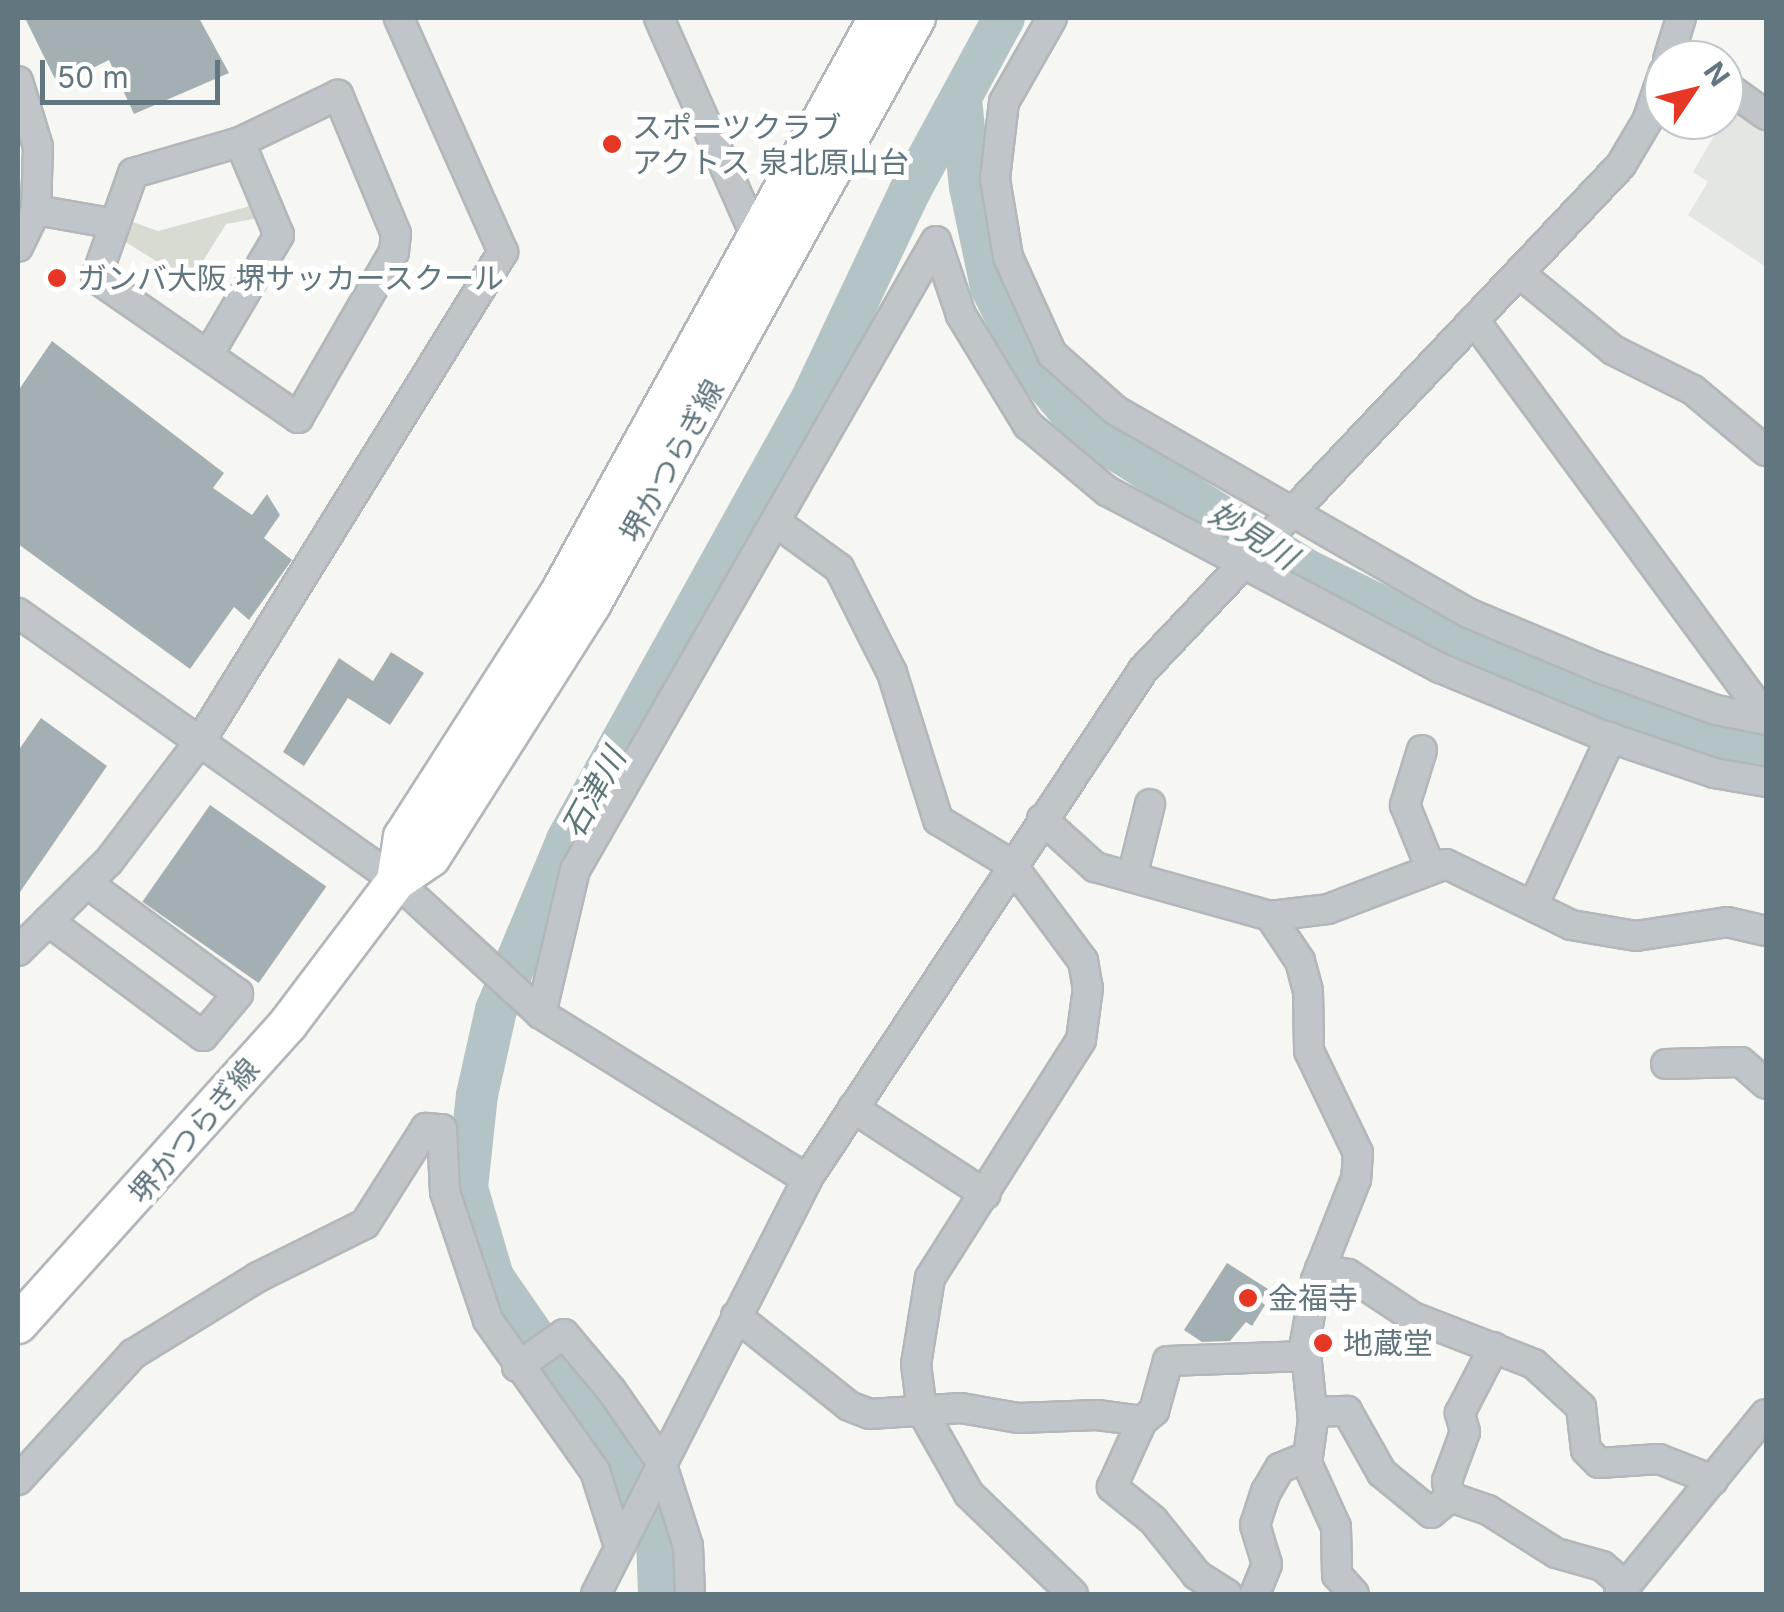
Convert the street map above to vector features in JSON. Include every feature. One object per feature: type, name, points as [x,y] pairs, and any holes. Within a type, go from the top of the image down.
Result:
[{"type":"main road","name":"堺かつらぎ線","points":[[772,246],[878,18]]},
{"type":"main road","name":"堺かつらぎ線","points":[[18,1324],[288,1024],[396,881],[404,837],[916,18]]},
{"type":"street","points":[[18,951],[87,883],[201,740],[503,252],[400,18]]},
{"type":"street","points":[[659,18],[772,246]]},
{"type":"street","points":[[1052,18],[1004,102],[994,179],[1008,257],[1052,354],[1115,410],[1289,516],[1468,612],[1596,667],[1716,710],[1766,719]]},
{"type":"street","points":[[18,81],[38,147],[36,210],[18,247]]},
{"type":"street","points":[[338,95],[396,234],[394,252],[298,418],[210,352],[96,278],[133,173],[240,142],[338,95]]},
{"type":"street","points":[[1744,100],[1766,116]]},
{"type":"street","points":[[596,1594],[807,1180],[1011,864],[1164,642],[1245,563],[1621,165],[1644,115]]},
{"type":"street","points":[[210,352],[278,235],[240,142]]},
{"type":"street","points":[[36,210],[115,224]]},
{"type":"street","points":[[534,1007],[576,870],[936,241],[961,315],[1028,424],[1107,491],[1440,668],[1610,738],[1714,773],[1766,782]]},
{"type":"street","points":[[1518,273],[1613,350],[1693,390],[1766,451]]},
{"type":"street","points":[[1474,320],[1766,719]]},
{"type":"street","points":[[776,523],[838,568],[892,673],[938,820],[1011,864],[1083,961],[1087,1020],[1070,1066],[926,1292],[916,1332],[922,1410],[969,1494],[1073,1594]]},
{"type":"street","points":[[18,613],[396,881],[534,1007],[807,1180]]},
{"type":"street","points":[[1533,906],[1610,738]]},
{"type":"street","points":[[1422,750],[1405,805],[1431,868]]},
{"type":"street","points":[[1132,877],[1150,804]]},
{"type":"street","points":[[1042,818],[1096,867],[1270,916],[1328,909],[1446,864],[1571,925],[1636,936],[1727,922],[1766,931]]},
{"type":"street","points":[[48,921],[203,1036],[238,994],[87,883]]},
{"type":"street","points":[[1270,916],[1300,962],[1309,1051],[1358,1154],[1356,1179],[1320,1269],[1305,1356],[1312,1412],[1308,1456],[1336,1527],[1337,1575],[1354,1594]]},
{"type":"street","points":[[1666,1064],[1741,1062],[1766,1084]]},
{"type":"street","points":[[853,1108],[985,1194]]},
{"type":"street","points":[[18,1480],[133,1354],[258,1277],[365,1224],[426,1128],[442,1130],[445,1192],[488,1320],[517,1367],[595,1471],[620,1544]]},
{"type":"street","points":[[1320,1269],[1348,1274],[1413,1317],[1534,1364],[1581,1407],[1586,1450],[1599,1463],[1659,1460],[1713,1480]]},
{"type":"street","points":[[736,1316],[849,1406],[870,1414],[922,1410],[1142,1421]]},
{"type":"street","points":[[517,1367],[564,1334],[659,1466],[688,1546],[690,1594]]},
{"type":"street","points":[[1450,1497],[1447,1481],[1466,1432],[1460,1413],[1494,1347]]},
{"type":"street","points":[[1227,1594],[1197,1575],[1154,1520],[1112,1487],[1142,1421],[1154,1411],[1168,1361],[1305,1356]]},
{"type":"street","points":[[1312,1412],[1347,1411],[1382,1474],[1432,1513],[1450,1497]]},
{"type":"street","points":[[1450,1497],[1488,1510],[1556,1553],[1602,1566],[1622,1590],[1766,1414]]},
{"type":"street","points":[[1256,1594],[1267,1564],[1254,1525],[1266,1492],[1280,1468],[1308,1456]]},
{"type":"shaded area","points":[[1744,112],[1766,125],[1766,267],[1688,215],[1708,182],[1693,172],[1712,140],[1744,140]]},
{"type":"shaded area","points":[[254,205],[259,218],[226,224],[190,282],[124,241],[130,221],[158,231]]},
{"type":"building","points":[[25,18],[199,18],[229,73],[134,114],[109,60],[58,85]]},
{"type":"building","points":[[52,341],[224,473],[213,488],[252,515],[267,494],[280,515],[264,538],[292,560],[249,620],[234,607],[190,669],[18,544],[18,391]]},
{"type":"building","points":[[391,652],[424,673],[390,725],[348,698],[304,766],[283,752],[339,658],[373,681]]},
{"type":"building","points":[[41,718],[107,766],[18,895],[18,751]]},
{"type":"building","points":[[210,805],[326,886],[259,983],[142,902]]},
{"type":"building","points":[[1227,1263],[1268,1289],[1260,1301],[1265,1305],[1252,1326],[1246,1322],[1230,1341],[1202,1342],[1184,1330]]},
{"type":"waterway","name":"石津川","points":[[659,1594],[657,1540],[633,1480],[493,1277],[467,1188],[477,1095],[496,1010],[567,840],[812,398],[910,191],[1004,18]]},
{"type":"waterway","name":"妙見川","points":[[961,99],[970,187],[991,287],[1029,363],[1086,431],[1305,569],[1403,617],[1626,716],[1766,756]]},
{"type":"place","name":"スポーツクラブ アクトス 泉北原山台","points":[[612,144]]},
{"type":"place","name":"ガンバ大阪 堺サッカースクール","points":[[57,278]]},
{"type":"place","name":"金福寺","points":[[1248,1298]]},
{"type":"place","name":"地蔵堂","points":[[1323,1343]]}]
